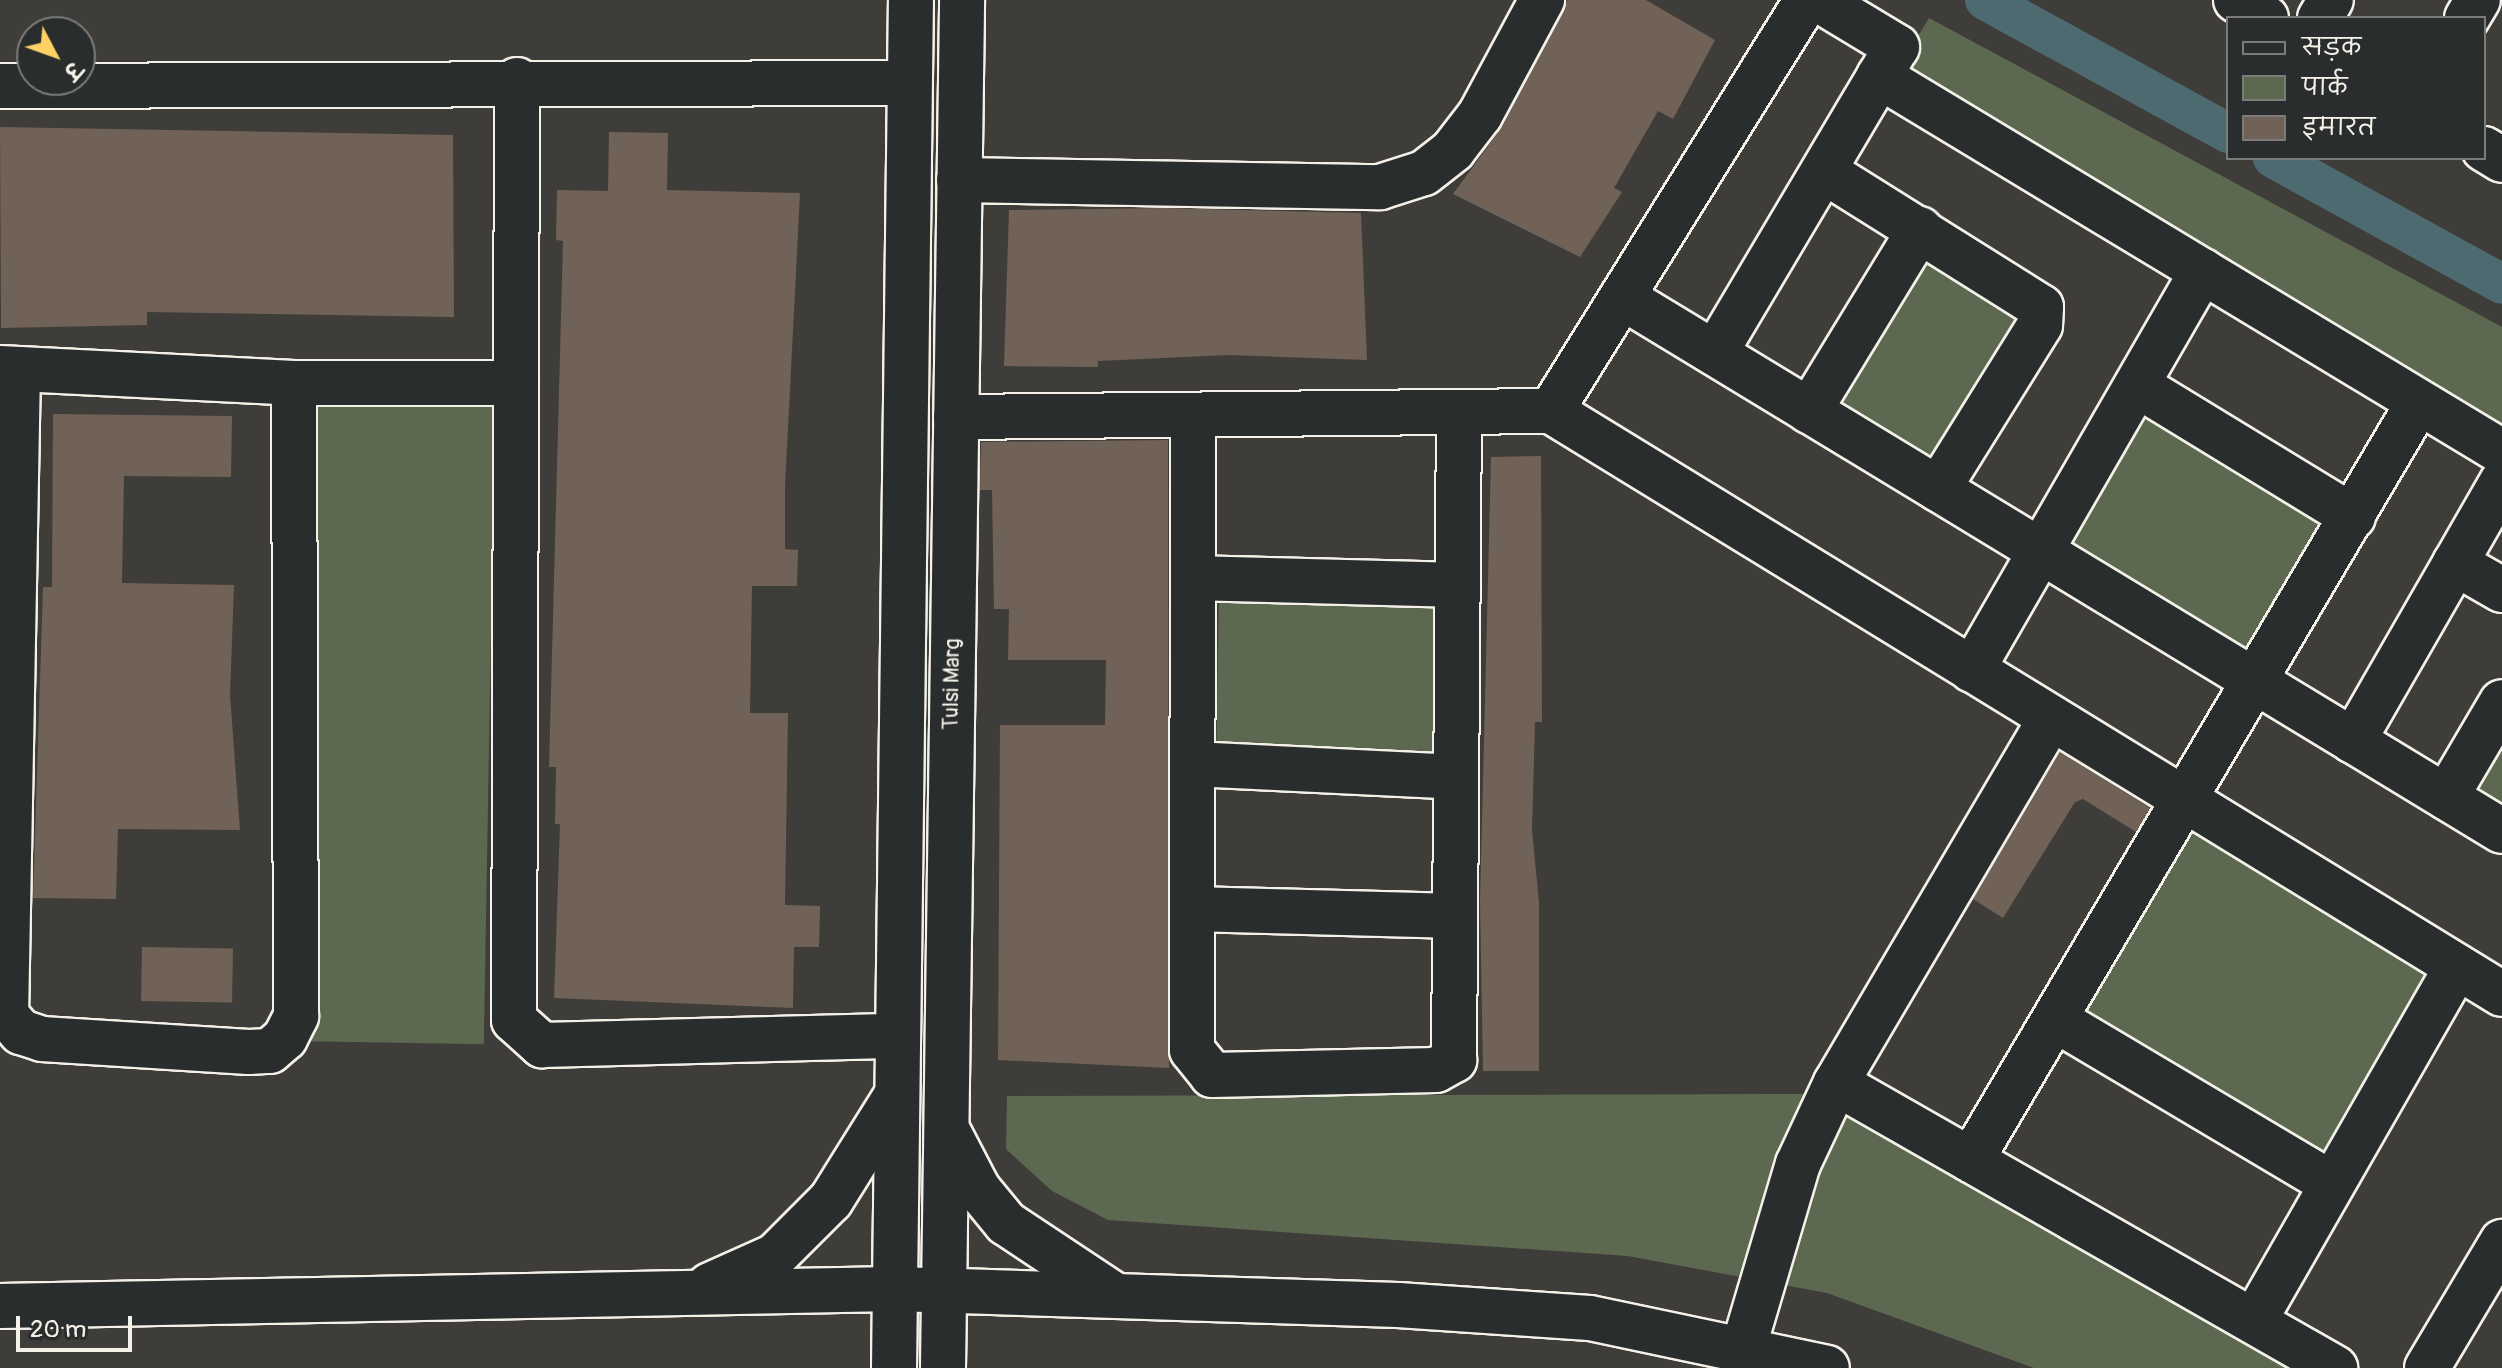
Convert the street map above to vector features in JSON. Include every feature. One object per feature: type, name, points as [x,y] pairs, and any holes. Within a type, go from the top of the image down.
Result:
[{"type":"street","points":[[894,1368],[911,0]]},
{"type":"street","name":"Tulsi Marg","points":[[943,1368],[962,0]]},
{"type":"street","points":[[959,180],[1380,187],[1424,173],[1453,150],[1480,115],[1542,0]]},
{"type":"street","points":[[1551,411],[1807,0]]},
{"type":"street","points":[[1715,353],[1897,47],[1819,0]]},
{"type":"street","points":[[2236,0],[2263,16]]},
{"type":"street","points":[[1879,76],[2502,452]]},
{"type":"street","points":[[0,86],[517,80],[909,83]]},
{"type":"street","points":[[517,80],[514,1020],[542,1045],[897,1036]]},
{"type":"street","points":[[1824,171],[2041,307],[2040,325],[1938,489]]},
{"type":"street","points":[[1809,411],[1920,229]]},
{"type":"street","points":[[1972,670],[2202,271]]},
{"type":"street","points":[[1622,297],[2502,831]]},
{"type":"street","points":[[294,383],[296,1016],[285,1038],[270,1051],[42,1039],[21,1032],[6,1015],[9,368],[294,383],[515,383]]},
{"type":"street","points":[[2137,385],[2353,517]]},
{"type":"street","points":[[1971,1160],[2258,683],[2419,402]]},
{"type":"street","points":[[956,417],[1551,411],[2502,994]]},
{"type":"street","points":[[1193,415],[1192,1050],[1212,1075],[1436,1070],[1454,1060],[1459,412]]},
{"type":"street","points":[[2353,741],[2502,482]]},
{"type":"street","points":[[2455,563],[2502,590]]},
{"type":"street","points":[[1194,578],[1458,585]]},
{"type":"street","points":[[2446,797],[2502,702]]},
{"type":"street","points":[[1744,1346],[1793,1178],[1836,1083],[2051,718]]},
{"type":"street","points":[[1194,764],[1456,777]]},
{"type":"street","points":[[1194,909],[1455,916]]},
{"type":"street","points":[[2254,1321],[2457,967]]},
{"type":"street","points":[[2056,1020],[2332,1184]]},
{"type":"street","points":[[1836,1083],[2335,1368]]},
{"type":"street","points":[[693,1293],[775,1256],[831,1200],[896,1096]]},
{"type":"street","points":[[946,1127],[978,1189],[1006,1223],[1118,1297]]},
{"type":"street","points":[[2427,1368],[2502,1242]]},
{"type":"street","points":[[0,1306],[894,1289],[1590,1318],[1744,1346],[1827,1368]]},
{"type":"green space","points":[[1929,18],[2502,327],[2502,438],[1896,72]]},
{"type":"green space","points":[[1923,240],[2035,307],[1934,476],[1822,409]]},
{"type":"green space","points":[[2139,398],[2343,521],[2252,671],[2048,549]]},
{"type":"green space","points":[[305,402],[495,405],[484,1044],[294,1041]]},
{"type":"green space","points":[[1219,593],[1446,597],[1443,758],[1216,754]]},
{"type":"green space","points":[[2502,715],[2502,823],[2455,795]]},
{"type":"green space","points":[[2193,821],[2444,972],[2326,1169],[2075,1018]]},
{"type":"green space","points":[[1825,1094],[2298,1368],[2034,1368],[1827,1293],[1628,1256],[1108,1220],[1052,1191],[1006,1149],[1007,1096]]},
{"type":"building","points":[[1567,0],[1646,0],[1715,40],[1673,119],[1658,111],[1614,188],[1622,192],[1580,257],[1453,194],[1502,127]]},
{"type":"building","points":[[0,127],[453,135],[454,317],[147,312],[147,325],[1,328]]},
{"type":"building","points":[[609,132],[668,133],[667,190],[800,193],[785,487],[785,549],[798,550],[797,586],[752,586],[750,713],[788,713],[785,905],[820,906],[819,947],[794,947],[793,1008],[554,998],[560,824],[555,824],[556,767],[549,767],[563,241],[556,240],[557,190],[608,191]]},
{"type":"building","points":[[1165,208],[1361,213],[1367,360],[1228,355],[1098,361],[1098,367],[1004,366],[1009,210]]},
{"type":"building","points":[[53,414],[232,416],[231,477],[124,476],[122,583],[234,585],[230,695],[240,830],[118,829],[116,899],[33,898],[43,587],[52,587]]},
{"type":"building","points":[[1168,440],[1169,1068],[998,1060],[1000,725],[1105,725],[1106,660],[1008,660],[1009,609],[994,609],[992,490],[980,490],[981,442]]},
{"type":"building","points":[[1541,456],[1542,722],[1535,722],[1532,831],[1539,902],[1539,1071],[1483,1071],[1480,902],[1491,457]]},
{"type":"building","points":[[2060,752],[2150,808],[2136,832],[2083,799],[2075,802],[2003,918],[1973,899]]},
{"type":"building","points":[[142,947],[233,949],[232,1003],[141,1001]]},
{"type":"waterway","points":[[1985,0],[2226,132]]},
{"type":"waterway","points":[[2277,160],[2502,284]]}]
